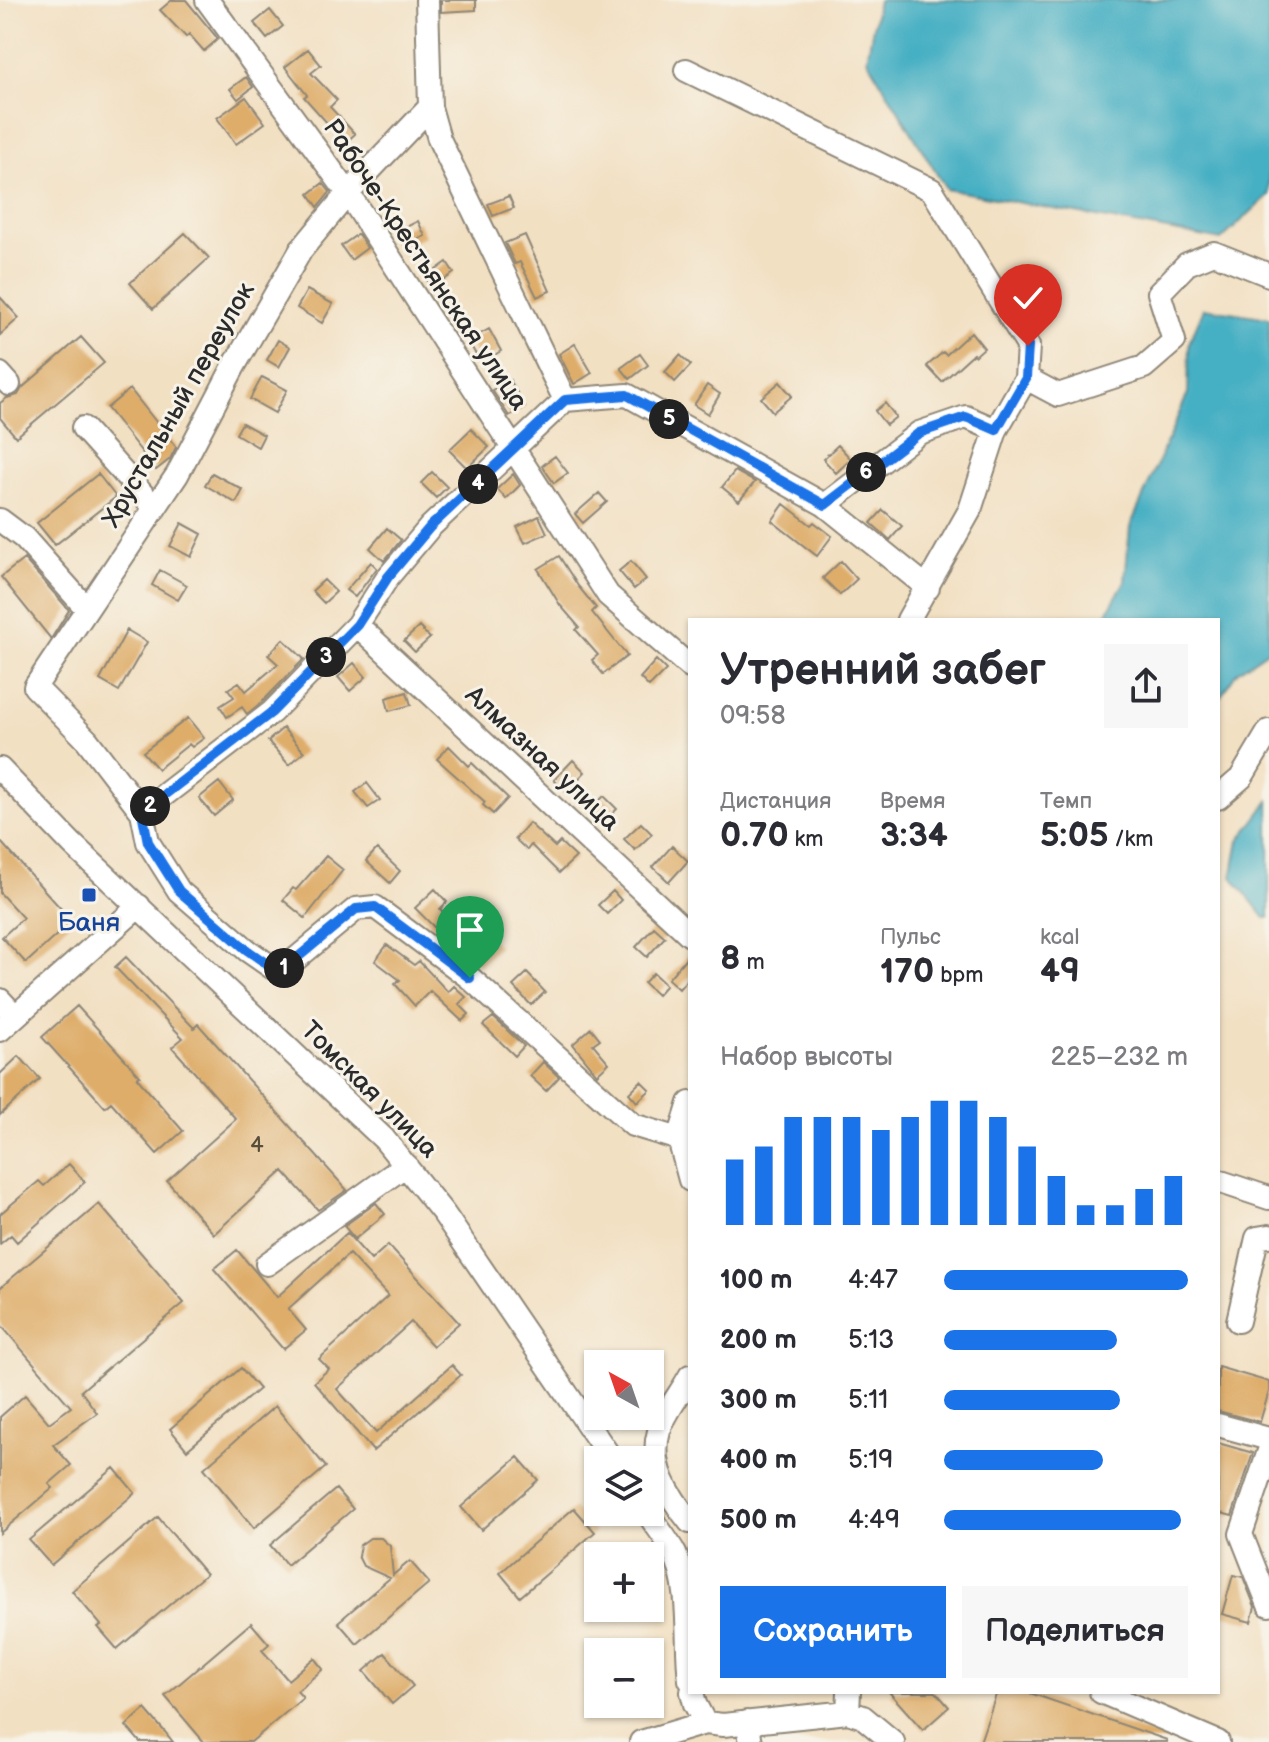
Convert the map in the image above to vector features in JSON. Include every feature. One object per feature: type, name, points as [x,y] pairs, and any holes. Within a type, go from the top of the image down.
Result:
[{"type":"street","name":"Рабоче-Крестьянская улица","points":[[207,0],[348,193],[608,595],[688,665]]},
{"type":"street","points":[[427,0],[430,107],[439,139],[565,400]]},
{"type":"street","points":[[686,70],[932,190],[1028,346],[1026,378],[996,430],[970,510],[909,618]]},
{"type":"street","name":"Хрустальный переулок","points":[[142,812],[87,740],[35,687],[177,475],[234,366],[301,250],[348,193],[430,107]]},
{"type":"street","points":[[1026,378],[1058,395],[1144,367],[1174,341],[1159,293],[1187,264],[1214,253],[1269,275]]},
{"type":"street","points":[[679,1139],[633,1125],[470,978],[375,907],[356,909],[285,968],[273,968],[247,950],[179,891],[148,842],[142,812],[272,712],[357,625],[388,577],[430,527],[565,400],[627,395],[825,505],[928,588]]},
{"type":"street","points":[[825,505],[919,433],[966,417],[996,430]]},
{"type":"street","points":[[83,428],[155,508]]},
{"type":"street","points":[[0,520],[24,538],[87,609]]},
{"type":"street","name":"Алмазная улица","points":[[357,625],[688,933]]},
{"type":"street","points":[[1220,796],[1241,778],[1269,731]]},
{"type":"street","name":"Томская улица","points":[[0,769],[63,835],[384,1139],[444,1214],[602,1446]]},
{"type":"street","points":[[5,1016],[139,906]]},
{"type":"street","points":[[688,1110],[679,1139],[688,1173]]},
{"type":"street","points":[[267,1264],[406,1165]]},
{"type":"street","points":[[1220,1182],[1269,1198]]},
{"type":"street","points":[[1238,1321],[1257,1238],[1269,1236]]},
{"type":"street","points":[[688,1380],[659,1431],[657,1467],[672,1499],[688,1519]]},
{"type":"street","points":[[1220,1426],[1269,1439]]},
{"type":"street","points":[[1269,1451],[1241,1534],[1269,1605]]},
{"type":"street","points":[[656,1526],[675,1555],[685,1599],[688,1666]]},
{"type":"street","points":[[692,1694],[705,1723]]},
{"type":"street","points":[[1106,1694],[1218,1742]]},
{"type":"street","points":[[653,1741],[705,1723],[749,1732],[848,1702],[893,1742]]},
{"type":"water","points":[[878,0],[1269,0],[1269,195],[1221,240],[946,189],[867,59]]},
{"type":"water","points":[[1204,308],[1269,318],[1269,650],[1237,672],[1220,697],[1220,618],[1104,618],[1125,581],[1130,527],[1188,393],[1189,343]]},
{"type":"water","points":[[1269,801],[1269,918],[1265,918],[1232,877],[1239,841]]},
{"type":"building","points":[[172,0],[186,0],[218,39],[204,51],[189,34],[186,37],[160,10]]},
{"type":"building","points":[[441,0],[476,0],[476,10],[441,12]]},
{"type":"building","points":[[270,10],[283,26],[267,39],[254,23]]},
{"type":"building","points":[[308,49],[321,65],[311,73],[337,100],[330,107],[355,134],[345,143],[304,97],[307,95],[285,67]]},
{"type":"building","points":[[246,77],[253,87],[238,99],[230,89]]},
{"type":"building","points":[[246,97],[265,123],[236,144],[217,118]]},
{"type":"building","points":[[323,183],[330,192],[318,207],[309,194]]},
{"type":"building","points":[[509,196],[514,208],[493,216],[488,204]]},
{"type":"building","points":[[418,221],[425,236],[405,246],[398,231]]},
{"type":"building","points":[[185,233],[209,258],[153,309],[130,283]]},
{"type":"building","points":[[358,234],[367,248],[351,260],[341,246]]},
{"type":"building","points":[[525,235],[550,291],[537,297],[520,262],[515,264],[505,243]]},
{"type":"building","points":[[447,262],[454,273],[433,288],[425,278]]},
{"type":"building","points":[[307,290],[333,304],[322,323],[297,308]]},
{"type":"building","points":[[0,297],[19,318],[0,335]]},
{"type":"building","points":[[489,329],[501,351],[481,363],[468,341]]},
{"type":"building","points":[[971,332],[984,348],[942,382],[927,366],[943,352],[946,355]]},
{"type":"building","points":[[81,337],[104,363],[16,437],[0,418],[0,403],[18,395],[22,388]]},
{"type":"building","points":[[278,340],[290,347],[279,367],[267,360]]},
{"type":"building","points":[[575,344],[592,373],[574,384],[559,354]]},
{"type":"building","points":[[640,354],[648,365],[630,379],[621,368]]},
{"type":"building","points":[[680,355],[691,365],[675,382],[665,372]]},
{"type":"building","points":[[262,377],[287,390],[275,413],[250,399]]},
{"type":"building","points":[[510,380],[525,407],[509,416],[492,390]]},
{"type":"building","points":[[780,382],[792,396],[773,412],[761,398]]},
{"type":"building","points":[[707,385],[720,394],[708,414],[694,405]]},
{"type":"building","points":[[130,389],[176,447],[170,459],[156,470],[107,408]]},
{"type":"building","points":[[885,403],[896,417],[886,425],[875,411]]},
{"type":"building","points":[[242,423],[264,435],[258,447],[236,434]]},
{"type":"building","points":[[471,429],[489,447],[467,468],[449,450]]},
{"type":"building","points":[[838,445],[851,459],[836,473],[823,459]]},
{"type":"building","points":[[555,456],[568,473],[554,483],[542,466]]},
{"type":"building","points":[[735,471],[755,482],[739,501],[722,487]]},
{"type":"building","points":[[432,472],[447,487],[436,498],[421,483]]},
{"type":"building","points":[[212,473],[243,490],[236,503],[205,485]]},
{"type":"building","points":[[98,474],[116,497],[55,545],[37,523]]},
{"type":"building","points":[[513,474],[520,485],[506,499],[497,489]]},
{"type":"building","points":[[599,493],[607,502],[583,523],[575,514]]},
{"type":"building","points":[[784,504],[811,525],[814,522],[832,536],[817,556],[772,521]]},
{"type":"building","points":[[883,510],[902,526],[890,540],[871,523]]},
{"type":"building","points":[[539,516],[547,533],[525,543],[517,527]]},
{"type":"building","points":[[182,523],[202,534],[191,557],[170,546]]},
{"type":"building","points":[[387,528],[401,540],[384,561],[370,548]]},
{"type":"building","points":[[559,556],[596,608],[592,612],[627,656],[603,674],[592,660],[598,655],[576,630],[579,627],[560,605],[538,569]]},
{"type":"building","points":[[24,559],[69,610],[51,639],[1,577]]},
{"type":"building","points":[[631,561],[646,579],[634,589],[619,571]]},
{"type":"building","points":[[841,561],[857,579],[840,595],[823,578]]},
{"type":"building","points":[[371,562],[377,568],[355,597],[346,590]]},
{"type":"building","points":[[160,570],[187,585],[178,600],[152,585]]},
{"type":"building","points":[[324,580],[336,592],[324,603],[312,591]]},
{"type":"building","points":[[419,627],[430,638],[415,652],[404,641]]},
{"type":"building","points":[[127,630],[147,642],[119,691],[100,680]]},
{"type":"building","points":[[283,639],[304,659],[247,714],[242,707],[227,717],[220,706],[234,697],[228,689],[239,682],[246,691],[278,664],[268,655]]},
{"type":"building","points":[[656,660],[666,670],[649,687],[640,678]]},
{"type":"building","points":[[354,663],[366,677],[350,691],[338,677]]},
{"type":"building","points":[[407,692],[411,705],[389,711],[386,698]]},
{"type":"building","points":[[188,718],[204,738],[192,747],[189,744],[158,769],[143,752]]},
{"type":"building","points":[[283,728],[304,752],[289,765],[268,741]]},
{"type":"building","points":[[449,746],[469,766],[472,763],[508,798],[493,814],[483,805],[485,802],[437,759]]},
{"type":"building","points":[[573,760],[585,772],[566,792],[554,780]]},
{"type":"building","points":[[219,782],[233,800],[214,816],[199,798]]},
{"type":"building","points":[[367,783],[380,800],[368,808],[355,792]]},
{"type":"building","points":[[604,796],[617,809],[603,823],[590,810]]},
{"type":"building","points":[[529,823],[555,847],[560,842],[576,857],[559,873],[531,845],[527,850],[515,839]]},
{"type":"building","points":[[641,823],[652,834],[635,850],[624,839]]},
{"type":"building","points":[[0,841],[72,921],[26,963],[2,937],[23,918],[0,893]]},
{"type":"building","points":[[672,846],[688,861],[669,882],[653,867]]},
{"type":"building","points":[[377,849],[400,871],[390,883],[366,861]]},
{"type":"building","points":[[326,856],[343,870],[305,918],[283,900]]},
{"type":"building","points":[[435,889],[447,902],[440,909],[459,928],[468,919],[499,946],[480,966],[415,908]]},
{"type":"building","points":[[613,891],[621,900],[607,914],[598,905]]},
{"type":"building","points":[[654,927],[665,937],[647,957],[636,947]]},
{"type":"building","points":[[387,945],[414,965],[419,961],[448,992],[454,986],[466,997],[459,1004],[469,1014],[462,1021],[430,991],[415,1006],[395,984],[400,980],[375,961]]},
{"type":"building","points":[[688,955],[688,978],[679,989],[668,979]]},
{"type":"building","points":[[126,957],[194,1028],[198,1024],[347,1190],[318,1210],[283,1171],[214,1234],[167,1181],[236,1119],[172,1047],[183,1038],[115,967]]},
{"type":"building","points":[[527,973],[545,992],[531,1005],[513,986]]},
{"type":"building","points":[[653,973],[666,985],[657,995],[644,983]]},
{"type":"building","points":[[77,1006],[140,1076],[137,1078],[183,1131],[157,1154],[111,1102],[105,1107],[42,1037]]},
{"type":"building","points":[[493,1017],[524,1046],[515,1056],[483,1025]]},
{"type":"building","points":[[591,1028],[600,1039],[593,1044],[609,1063],[597,1074],[573,1044]]},
{"type":"building","points":[[19,1056],[40,1079],[0,1115],[0,1074]]},
{"type":"building","points":[[543,1062],[559,1077],[546,1091],[530,1076]]},
{"type":"building","points":[[641,1081],[650,1090],[637,1102],[629,1093]]},
{"type":"building","points":[[69,1164],[85,1182],[17,1242],[11,1235],[0,1244],[0,1214],[39,1181],[44,1186]]},
{"type":"building","points":[[376,1203],[385,1214],[355,1239],[344,1226]]},
{"type":"building","points":[[99,1204],[184,1303],[81,1391],[97,1413],[53,1445],[71,1465],[49,1484],[53,1488],[0,1533],[0,1417],[25,1395],[49,1423],[71,1407],[0,1324],[0,1288]]},
{"type":"building","points":[[347,1233],[371,1260],[388,1245],[459,1323],[433,1346],[411,1322],[337,1389],[376,1433],[452,1365],[461,1375],[373,1451],[314,1382],[329,1369],[319,1359],[388,1296],[349,1254],[288,1309],[306,1330],[283,1349],[214,1269],[237,1250],[277,1297]]},
{"type":"building","points":[[241,1368],[259,1389],[187,1450],[170,1429]]},
{"type":"building","points":[[1220,1368],[1269,1382],[1260,1422],[1220,1412]]},
{"type":"building","points":[[275,1406],[326,1467],[254,1528],[204,1468]]},
{"type":"building","points":[[1220,1444],[1253,1453],[1232,1516],[1220,1513]]},
{"type":"building","points":[[518,1457],[538,1480],[481,1530],[461,1507]]},
{"type":"building","points":[[114,1468],[135,1493],[51,1565],[29,1540]]},
{"type":"building","points":[[336,1489],[353,1509],[287,1565],[270,1545]]},
{"type":"building","points":[[574,1508],[584,1519],[584,1526],[590,1526],[595,1532],[520,1597],[500,1573]]},
{"type":"building","points":[[158,1517],[206,1574],[117,1649],[72,1591]]},
{"type":"building","points":[[370,1538],[381,1538],[390,1546],[393,1575],[410,1561],[429,1583],[357,1644],[338,1622],[390,1578],[363,1566],[358,1556],[360,1545]]},
{"type":"building","points":[[1233,1575],[1243,1577],[1255,1607],[1251,1622],[1222,1614]]},
{"type":"building","points":[[251,1623],[269,1644],[262,1650],[288,1680],[314,1658],[323,1669],[297,1691],[303,1698],[251,1742],[204,1742],[165,1696]]},
{"type":"building","points":[[385,1653],[413,1686],[392,1704],[364,1671]]},
{"type":"building","points":[[891,1694],[938,1694],[949,1707],[923,1730]]},
{"type":"building","points":[[996,1694],[1033,1694],[1167,1740],[1167,1742],[980,1742]]},
{"type":"building","points":[[145,1709],[173,1742],[140,1742],[126,1726]]},
{"type":"place","name":"Баня","points":[[89,895]]},
{"type":"route","points":[[470,978],[375,907],[356,909],[285,968],[273,968],[247,950],[179,891],[148,842],[142,812],[272,712],[357,625],[388,577],[430,527],[565,400],[627,395],[825,505],[919,433],[966,417],[996,430],[1026,378],[1028,346]]}]
